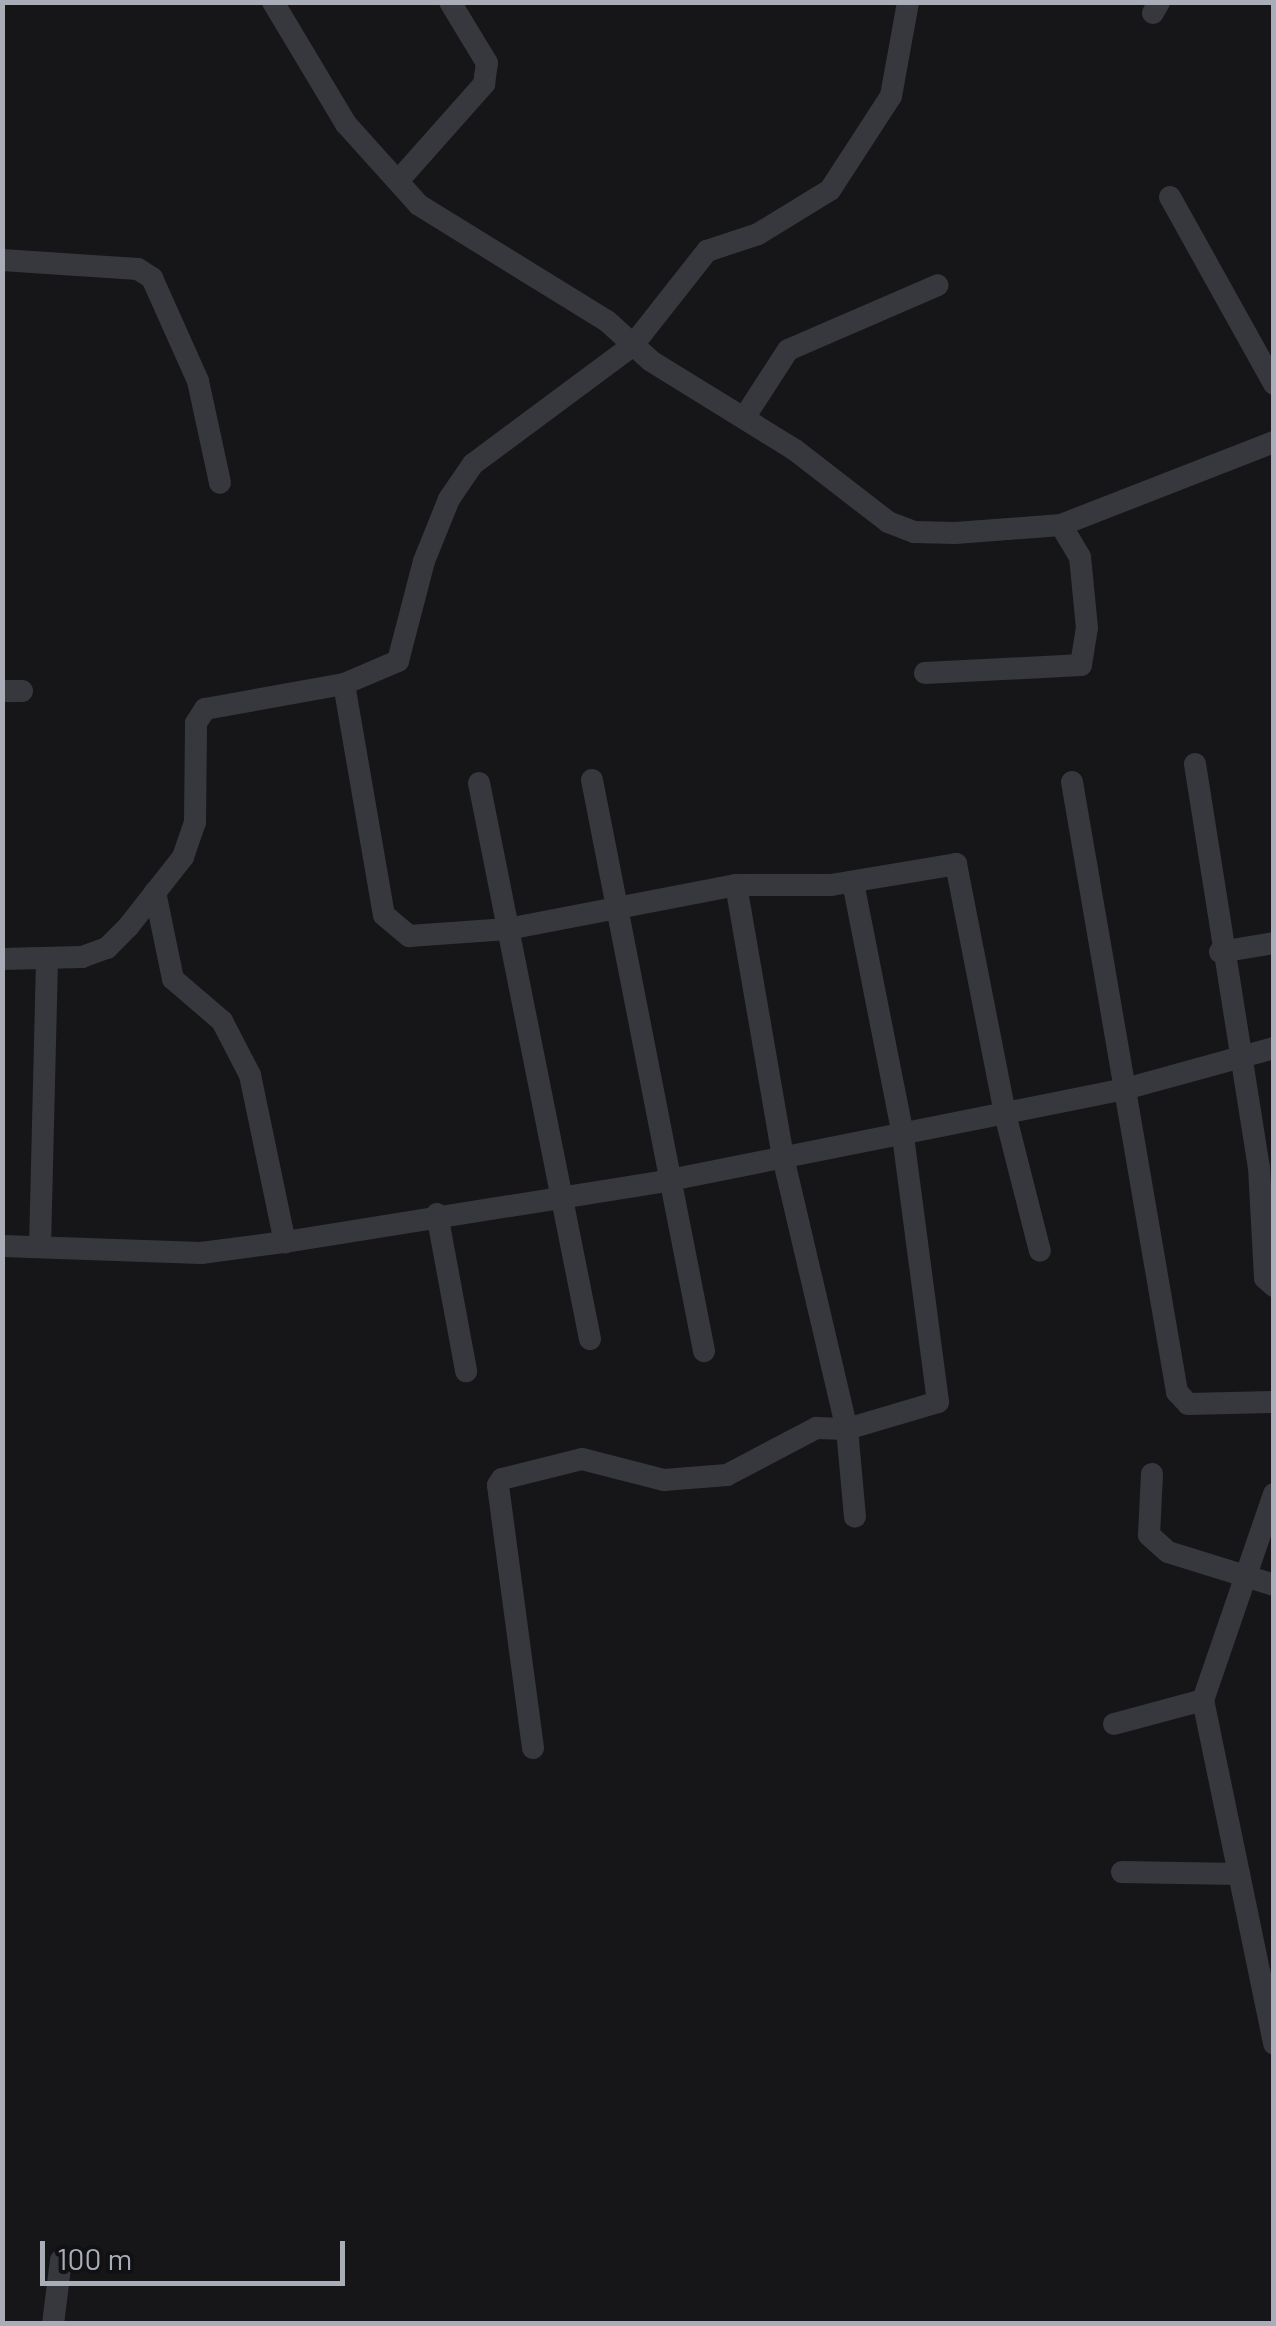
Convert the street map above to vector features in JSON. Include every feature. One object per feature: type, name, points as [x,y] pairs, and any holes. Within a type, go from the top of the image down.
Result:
[{"type":"street","points":[[273,2],[346,124],[419,205],[607,321],[633,345],[744,418],[888,522],[914,532],[1061,525],[1274,442]]},
{"type":"street","points":[[398,180],[484,84],[488,63],[450,2]]},
{"type":"street","points":[[2,959],[47,958],[107,948],[155,892],[182,857],[195,823],[196,723],[205,709],[344,684],[402,656],[420,570],[449,499],[472,464],[633,345],[707,250],[758,234],[830,190],[891,96],[908,2]]},
{"type":"street","points":[[1170,197],[1274,384]]},
{"type":"street","points":[[2,260],[138,270],[152,278],[198,381],[220,483]]},
{"type":"street","points":[[744,418],[788,350],[938,286]]},
{"type":"street","points":[[925,673],[1080,665],[1087,628],[1080,557],[1061,525]]},
{"type":"street","points":[[344,684],[384,915],[409,936],[508,929],[736,885],[853,882],[952,862],[958,868],[1005,1114],[1040,1252]]},
{"type":"street","points":[[1195,764],[1220,952],[1266,1166],[1264,1278],[1274,1286]]},
{"type":"street","points":[[592,780],[704,1351]]},
{"type":"street","points":[[1072,782],[1178,1392],[1188,1404],[1274,1402]]},
{"type":"street","points":[[480,783],[590,1339]]},
{"type":"street","points":[[533,1748],[498,1485],[502,1479],[582,1459],[664,1480],[710,1477],[735,1472],[816,1428],[847,1428],[938,1402],[902,1130],[853,882]]},
{"type":"street","points":[[736,885],[784,1157],[847,1428],[855,1517]]},
{"type":"street","points":[[155,892],[173,979],[222,1021],[250,1075],[285,1242]]},
{"type":"street","points":[[1220,952],[1274,942]]},
{"type":"street","points":[[40,1247],[47,958]]},
{"type":"street","points":[[2,1246],[201,1254],[285,1242],[437,1214],[670,1180],[902,1130],[1125,1089],[1274,1048]]},
{"type":"street","points":[[437,1214],[466,1371]]},
{"type":"street","points":[[1152,1474],[1149,1535],[1168,1552],[1274,1585]]},
{"type":"street","points":[[1274,1494],[1203,1700],[1274,2044]]},
{"type":"street","points":[[1114,1724],[1203,1700]]},
{"type":"street","points":[[1122,1872],[1239,1874]]},
{"type":"street","points":[[53,2324],[61,2260]]}]
